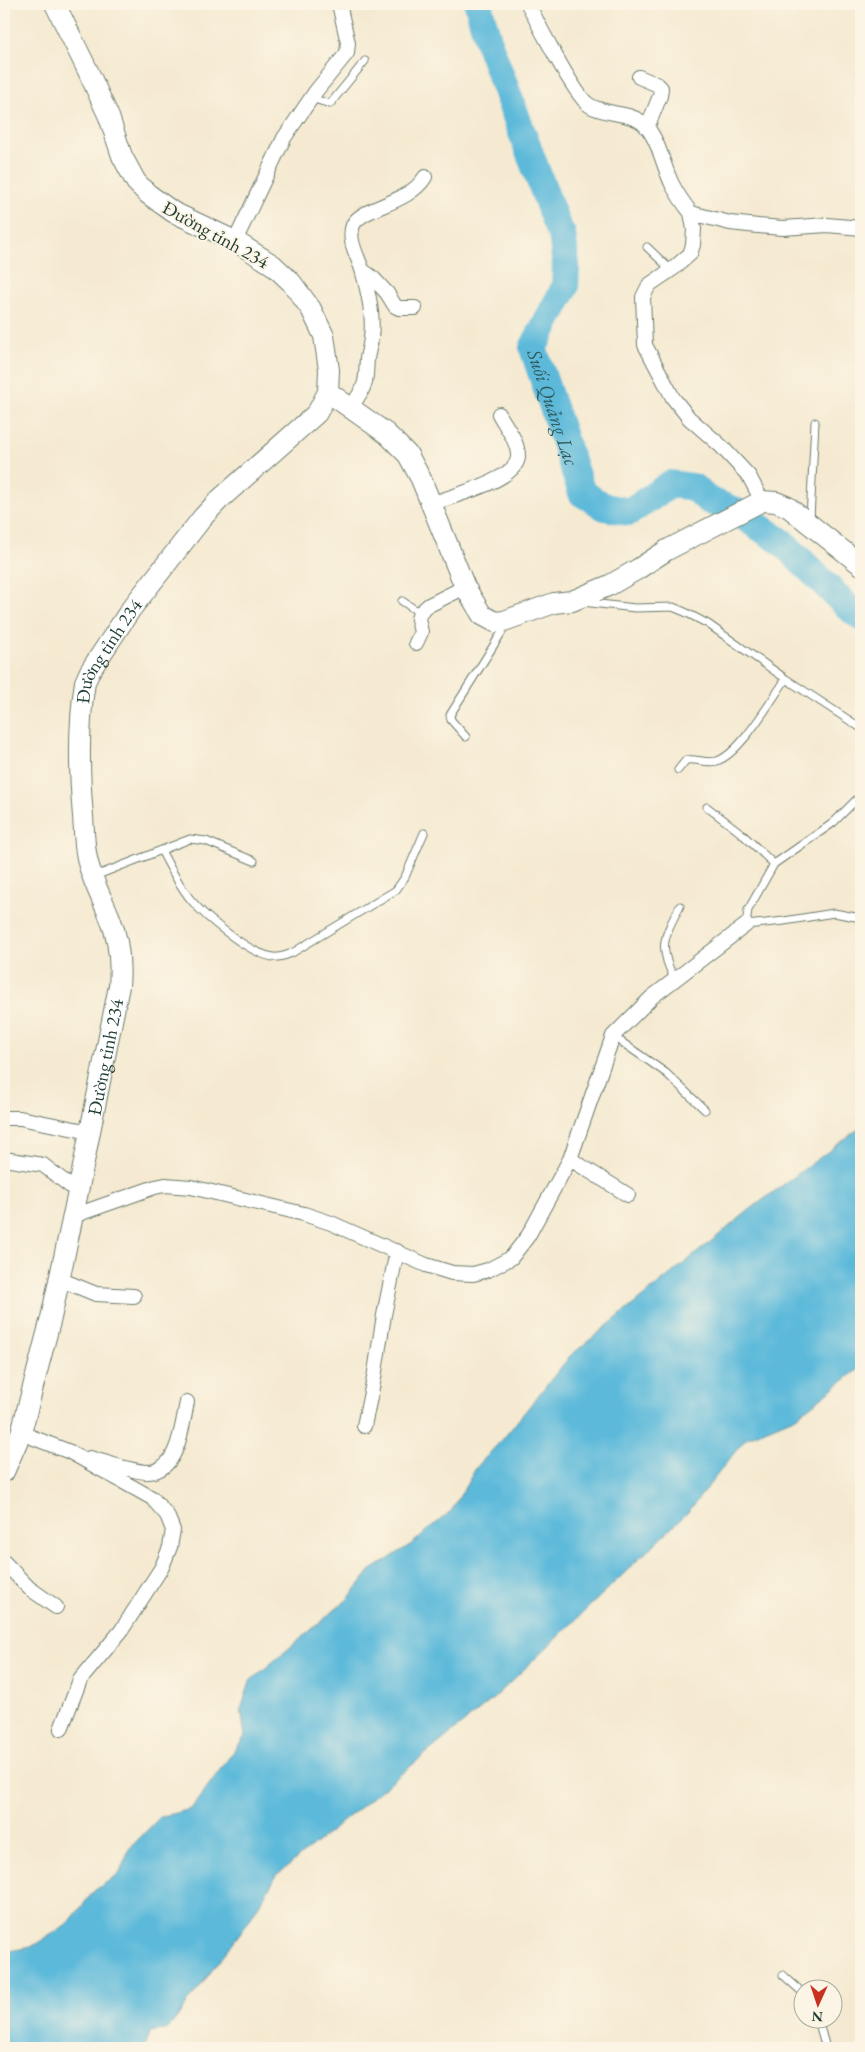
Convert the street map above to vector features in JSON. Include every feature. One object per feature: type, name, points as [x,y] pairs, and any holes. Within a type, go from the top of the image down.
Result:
[{"type":"main road","name":"Đường tỉnh 234","points":[[4,1472],[21,1433],[59,1279],[114,1020],[120,971],[120,958],[113,926],[92,877],[87,857],[79,756],[83,694],[90,671],[131,608],[203,517],[219,500],[321,408],[328,392],[329,370],[327,345],[324,336],[311,309],[282,272],[235,241],[173,212],[148,194],[136,182],[122,156],[109,117],[55,4]]},
{"type":"main road","points":[[328,392],[399,444],[414,466],[465,588],[482,615],[495,622],[504,621],[538,608],[572,601],[610,585],[667,550],[758,502],[776,502],[788,507],[861,565]]},
{"type":"street","points":[[235,241],[284,138],[311,97],[347,53],[348,43],[339,4]]},
{"type":"street","points":[[528,4],[572,83],[587,104],[602,111],[634,116],[647,128],[672,186],[691,213],[694,229],[693,245],[690,254],[672,270],[649,285],[642,297],[645,345],[673,398],[689,418],[721,446],[749,476],[758,502]]},
{"type":"street","points":[[639,77],[658,85],[660,88],[660,96],[647,128]]},
{"type":"street","points":[[350,408],[363,388],[372,336],[371,310],[362,270],[354,252],[352,239],[355,222],[366,214],[408,195],[425,177]]},
{"type":"street","points":[[691,213],[730,223],[766,227],[783,228],[827,225],[861,228]]},
{"type":"street","points":[[362,270],[373,278],[387,293],[395,306],[399,308],[415,308]]},
{"type":"street","points":[[430,504],[501,478],[514,469],[519,457],[515,442],[498,414]]},
{"type":"street","points":[[416,643],[421,632],[418,619],[420,613],[429,605],[465,588]]},
{"type":"street","points":[[73,1216],[155,1187],[165,1185],[191,1187],[304,1214],[397,1251],[426,1265],[452,1273],[472,1274],[488,1270],[511,1258],[528,1236],[570,1159],[613,1036],[652,997],[746,925]]},
{"type":"street","points":[[4,1118],[20,1118],[90,1132]]},
{"type":"street","points":[[4,1159],[43,1165],[78,1192]]},
{"type":"street","points":[[570,1159],[628,1195]]},
{"type":"street","points":[[364,1426],[397,1251]]},
{"type":"street","points":[[59,1279],[96,1294],[134,1296]]},
{"type":"street","points":[[21,1433],[70,1452],[142,1471],[157,1470],[165,1464],[177,1447],[187,1402]]},
{"type":"street","points":[[61,1729],[80,1680],[122,1631],[162,1567],[170,1547],[173,1530],[167,1515],[152,1498],[70,1452]]},
{"type":"street","points":[[4,1562],[29,1588],[56,1607]]},
{"type":"lane","points":[[311,97],[330,104],[365,61]]},
{"type":"lane","points":[[647,246],[672,270]]},
{"type":"lane","points":[[810,524],[815,422]]},
{"type":"lane","points":[[402,601],[420,613]]},
{"type":"lane","points":[[572,601],[635,608],[673,608],[708,624],[786,679],[861,728]]},
{"type":"lane","points":[[466,737],[450,715],[502,632],[504,621]]},
{"type":"lane","points":[[678,770],[686,760],[716,761],[729,754],[741,743],[786,679]]},
{"type":"lane","points":[[861,795],[834,823],[774,864],[748,910],[746,925],[834,913],[861,918]]},
{"type":"lane","points":[[707,807],[740,833],[774,864]]},
{"type":"lane","points":[[161,850],[176,878],[192,901],[218,927],[261,953],[280,957],[292,953],[396,890],[405,877],[424,833]]},
{"type":"lane","points":[[92,877],[190,839],[226,848],[254,861]]},
{"type":"lane","points":[[675,981],[665,962],[663,943],[680,906]]},
{"type":"lane","points":[[613,1036],[666,1074],[705,1110]]},
{"type":"lane","points":[[784,1975],[792,1983]]},
{"type":"lane","points":[[821,2030],[826,2048]]},
{"type":"water","points":[[861,1127],[861,1367],[796,1417],[746,1438],[688,1512],[493,1699],[277,1875],[249,1921],[168,2029],[150,2032],[145,2048],[4,2048],[4,1952],[31,1947],[67,1925],[94,1891],[120,1873],[129,1849],[160,1817],[191,1809],[245,1736],[241,1710],[250,1681],[348,1599],[370,1571],[413,1543],[452,1510],[476,1468],[507,1434],[570,1356],[752,1208]]},
{"type":"waterway","name":"Suối Quảng Lạc","points":[[478,4],[490,47],[557,226],[562,234],[566,265],[565,287],[533,348],[582,493],[605,507],[629,512],[671,484],[693,487],[708,500],[735,511],[782,542],[847,606],[861,617]]}]
